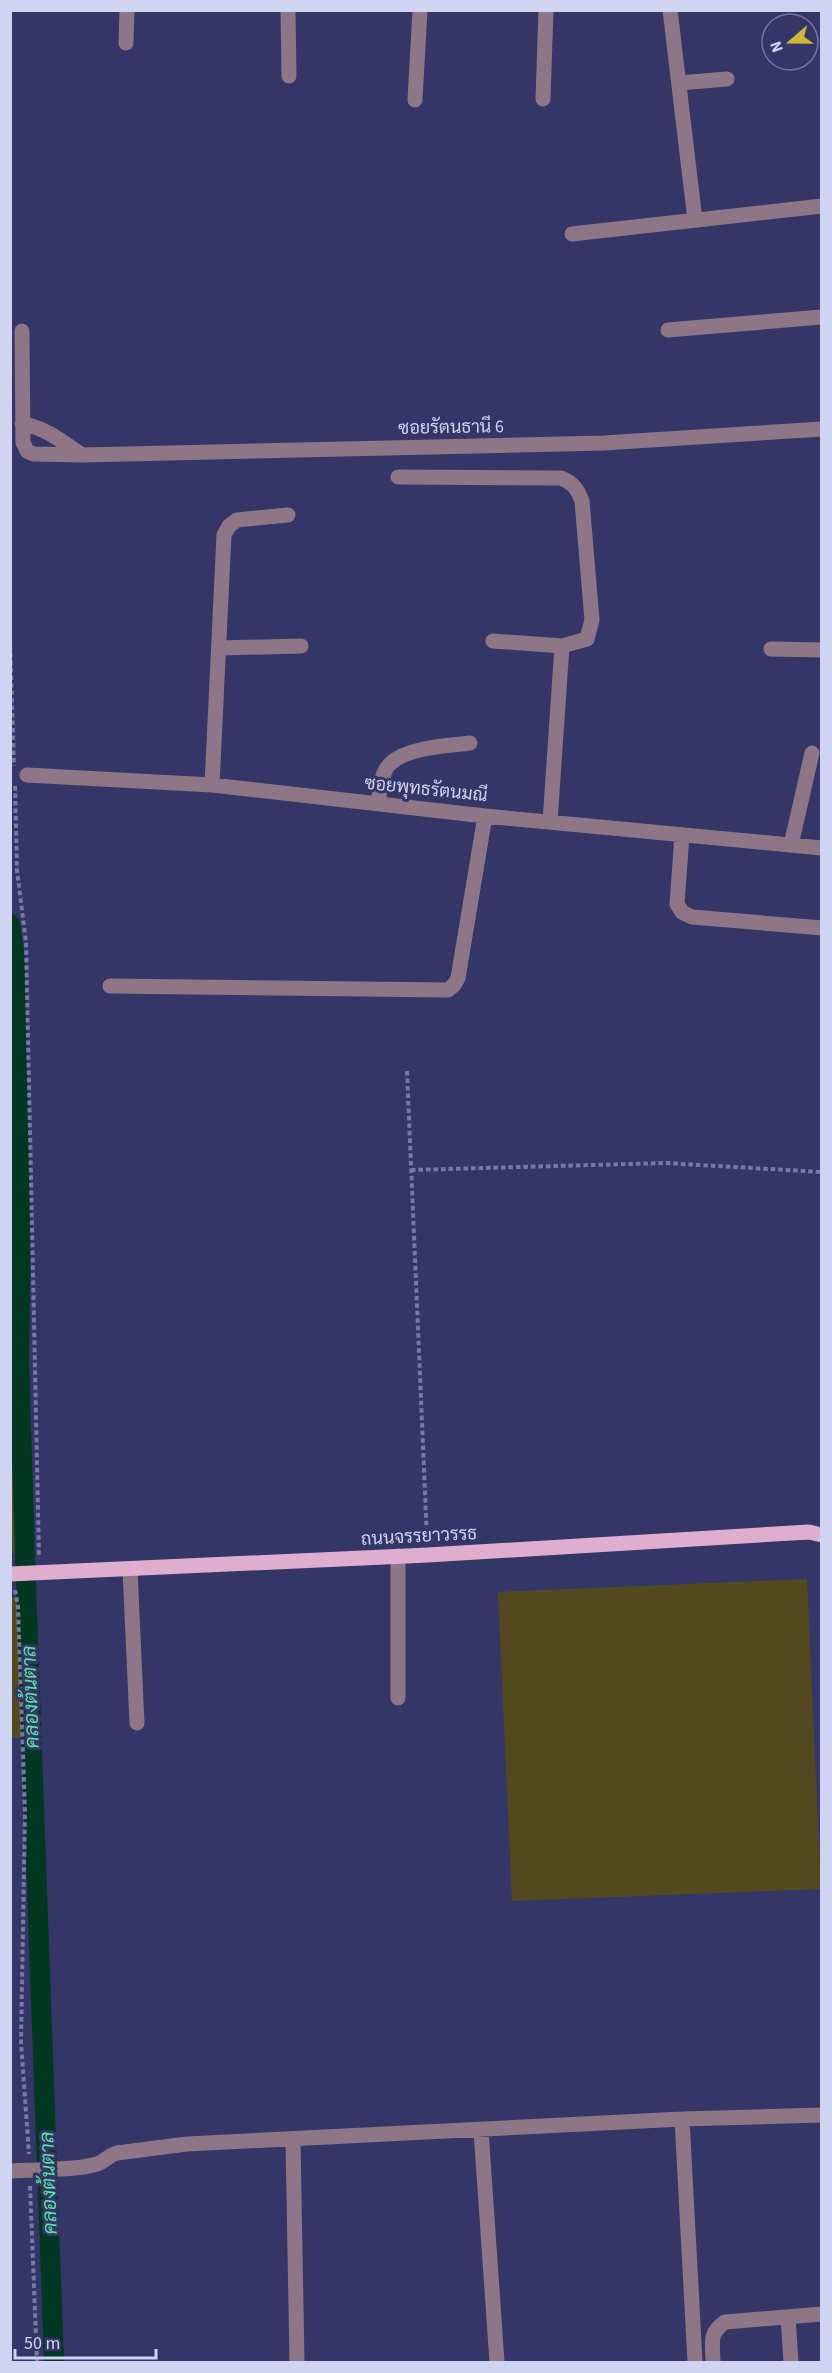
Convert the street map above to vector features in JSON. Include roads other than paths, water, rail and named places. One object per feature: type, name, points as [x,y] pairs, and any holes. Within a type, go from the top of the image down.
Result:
[{"type":"main road","name":"ถนนจรรยาวรรธ","points":[[13,1574],[428,1555],[809,1532],[822,1535]]},
{"type":"street","points":[[126,43],[127,10]]},
{"type":"street","points":[[288,10],[289,76]]},
{"type":"street","points":[[415,100],[420,10]]},
{"type":"street","points":[[543,99],[546,10]]},
{"type":"street","points":[[670,10],[695,220]]},
{"type":"street","points":[[679,84],[727,79]]},
{"type":"street","points":[[572,234],[822,206]]},
{"type":"street","points":[[668,330],[822,317]]},
{"type":"street","name":"ซอยรัตนธานี 6","points":[[22,331],[23,442],[27,451],[34,454],[82,455],[604,443],[822,429]]},
{"type":"street","points":[[22,424],[43,431],[82,455]]},
{"type":"street","points":[[398,477],[561,478],[571,482],[578,490],[582,501],[592,620],[587,639],[562,646],[493,641]]},
{"type":"street","points":[[213,785],[224,534],[237,520],[288,515]]},
{"type":"street","points":[[219,648],[302,646]]},
{"type":"street","points":[[550,822],[562,646]]},
{"type":"street","points":[[771,649],[822,650]]},
{"type":"street","points":[[378,803],[384,773],[391,763],[408,754],[432,747],[470,743]]},
{"type":"street","points":[[791,845],[812,753]]},
{"type":"street","name":"ซอยพุทธรัตนมณี","points":[[27,775],[213,785],[485,816],[822,848]]},
{"type":"street","points":[[110,986],[448,990],[458,978],[485,816]]},
{"type":"street","points":[[682,835],[677,903],[682,912],[692,917],[822,928]]},
{"type":"street","points":[[398,1556],[398,1698]]},
{"type":"street","points":[[130,1570],[137,1723]]},
{"type":"street","points":[[10,2171],[85,2166],[100,2163],[106,2156],[117,2152],[187,2144],[822,2115]]},
{"type":"street","points":[[682,2120],[695,2362]]},
{"type":"street","points":[[481,2131],[497,2362]]},
{"type":"street","points":[[293,2140],[297,2362]]},
{"type":"street","points":[[713,2362],[714,2330],[725,2322],[822,2314]]},
{"type":"street","points":[[788,2317],[790,2362]]},
{"type":"waterway","name":"คลองต้นตาล","points":[[10,924],[15,959],[21,1227],[19,1362],[54,2362]]}]
